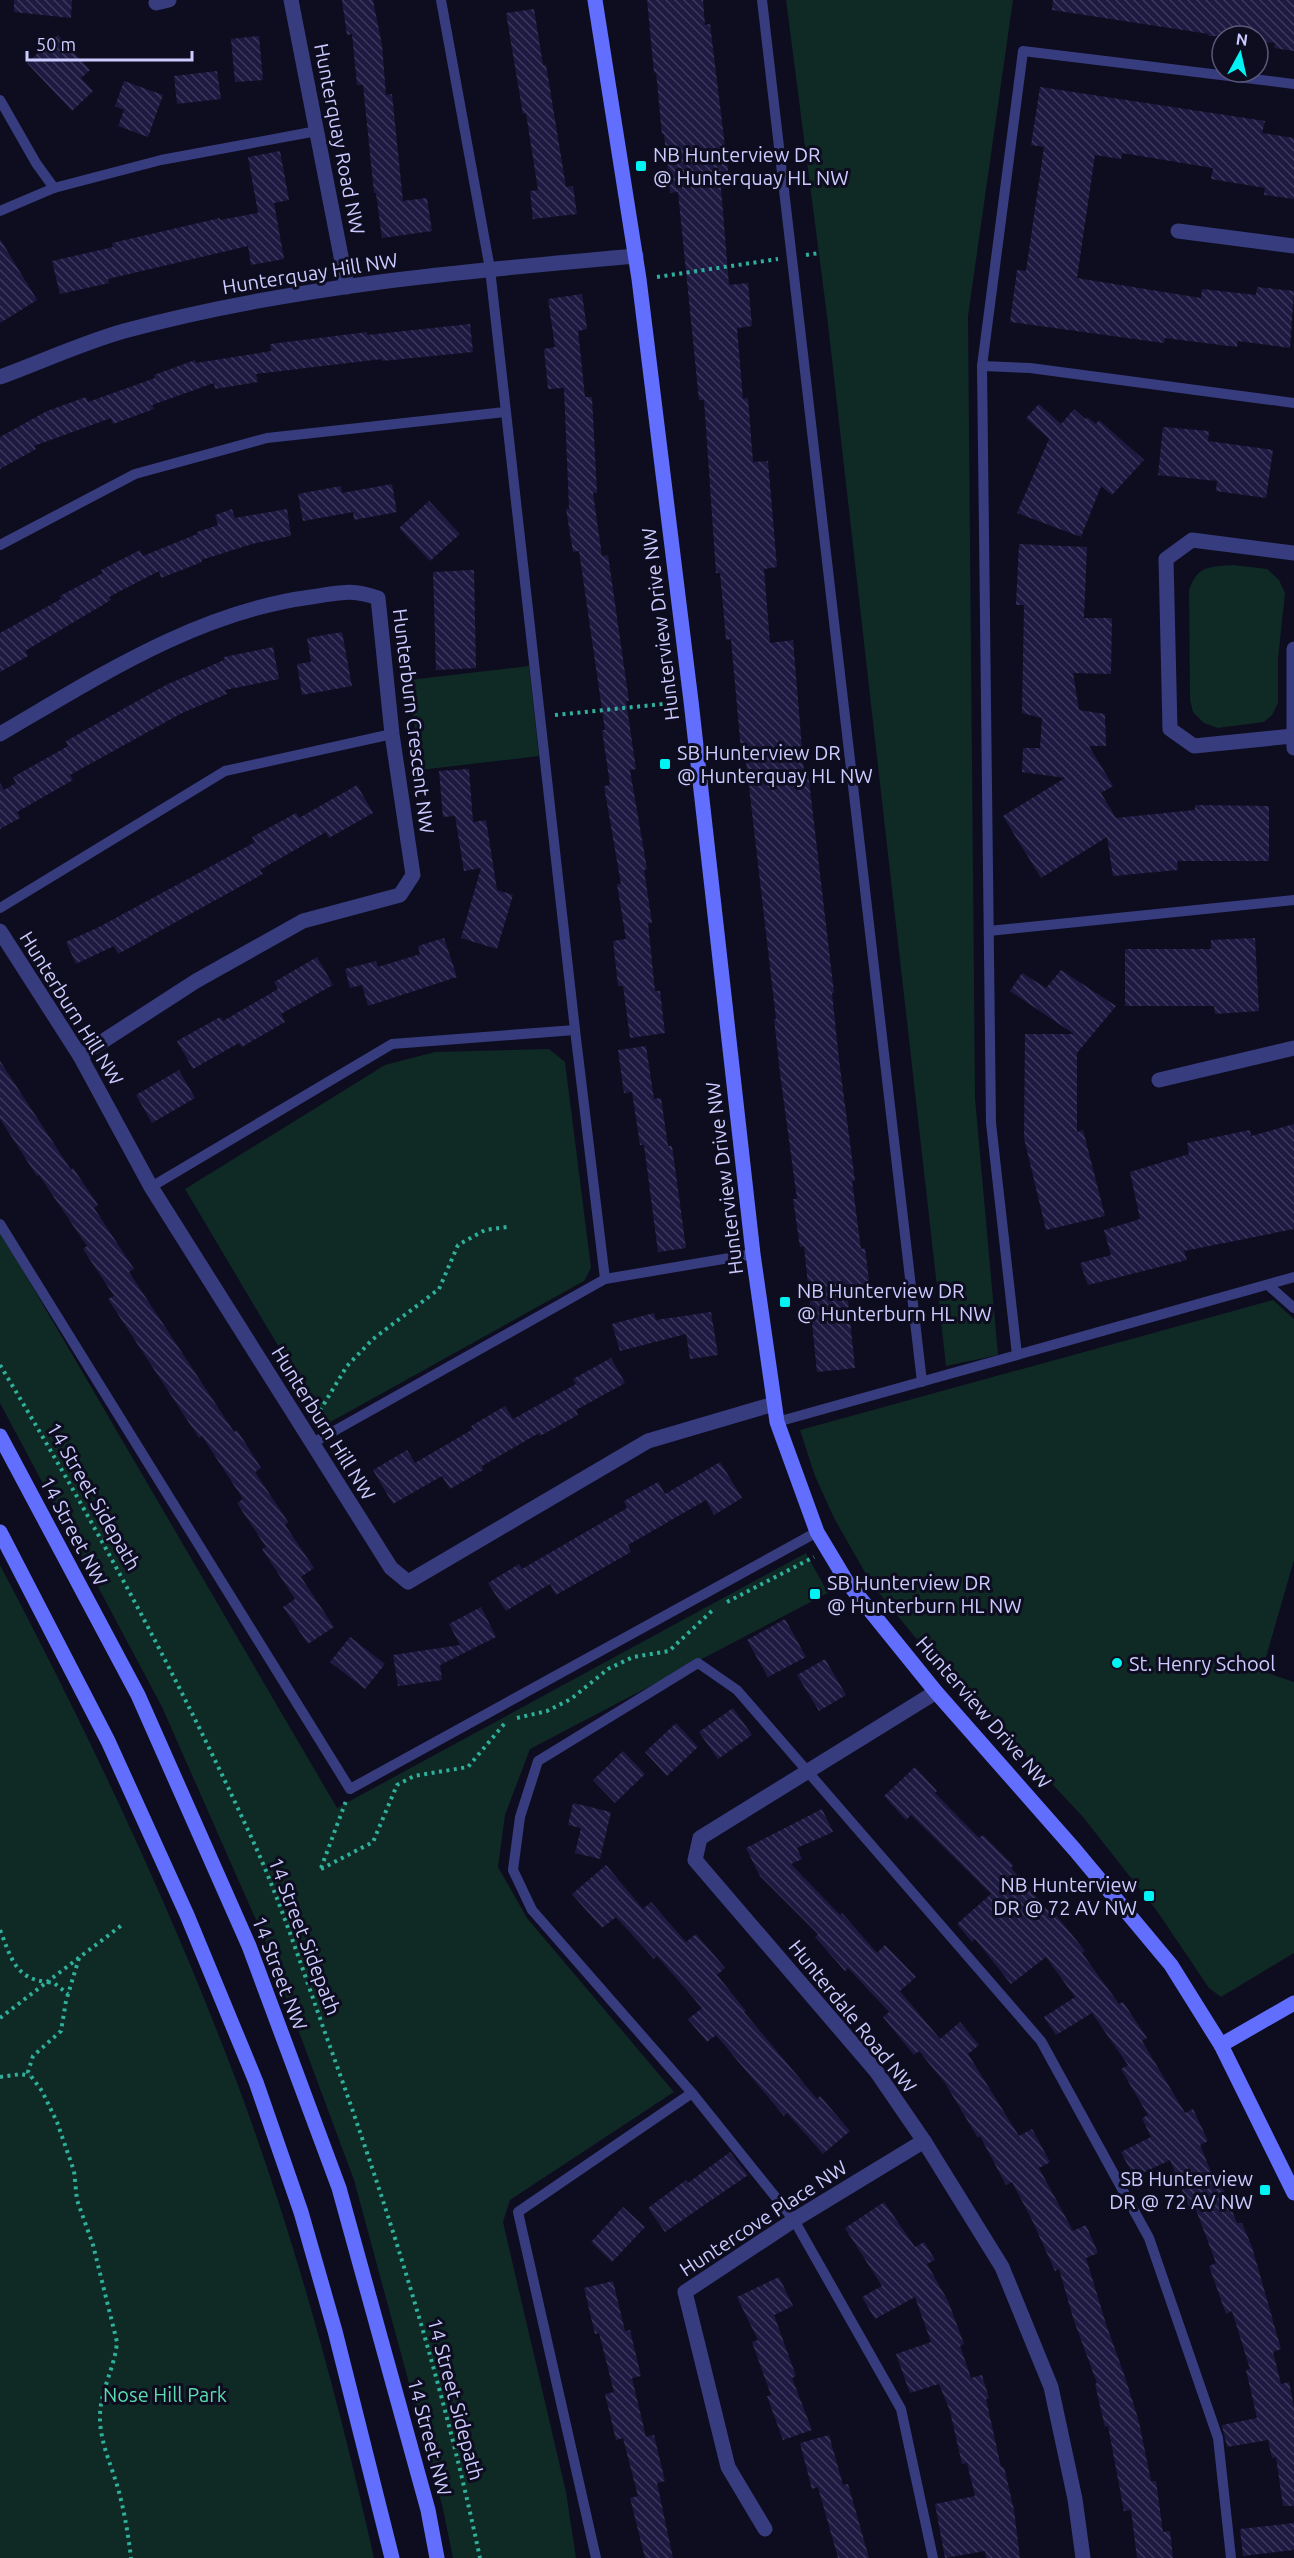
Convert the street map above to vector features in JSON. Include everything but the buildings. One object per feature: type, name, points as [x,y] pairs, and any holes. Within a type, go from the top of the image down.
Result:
[{"type":"street","name":"Hunterquay Road NW","points":[[291,0],[347,287]]},
{"type":"street","name":"Hunterview Drive NW","points":[[595,0],[639,279],[691,701],[753,1254],[777,1422],[818,1532],[847,1581],[936,1692],[1075,1850],[1171,1965],[1221,2045],[1294,2193]]},
{"type":"street","points":[[1178,231],[1294,246]]},
{"type":"street","name":"Hunterquay Hill NW","points":[[0,377],[120,332],[213,309],[347,287],[490,269],[636,256]]},
{"type":"street","points":[[1293,736],[1194,746],[1170,729],[1166,559],[1192,540],[1294,553]]},
{"type":"street","name":"Hunterburn Crescent NW","points":[[0,734],[116,666],[188,631],[276,602],[358,590],[378,598],[392,734],[413,875],[400,895],[303,921],[196,981],[80,1056]]},
{"type":"street","points":[[1294,649],[1294,748]]},
{"type":"street","name":"Hunterburn Hill NW","points":[[0,932],[80,1056],[152,1187],[308,1439],[391,1568],[408,1582],[648,1441],[774,1404]]},
{"type":"street","points":[[1159,1080],[1294,1048]]},
{"type":"street","name":"14 Street NW","points":[[0,1436],[138,1695],[249,1946],[339,2188],[428,2510],[437,2558]]},
{"type":"street","points":[[0,1532],[108,1741],[187,1916],[256,2082],[307,2234],[335,2331],[392,2558]]},
{"type":"street","name":"Hunterdale Road NW","points":[[936,1692],[700,1838],[695,1860],[876,2071],[924,2141],[1002,2266],[1051,2387],[1075,2499],[1083,2558]]},
{"type":"street","points":[[1221,2045],[1294,2003]]},
{"type":"street","name":"Huntercove Place NW","points":[[765,2529],[728,2467],[685,2292],[794,2220],[924,2141]]},
{"type":"lane","points":[[441,0],[490,269],[605,1279]]},
{"type":"lane","points":[[762,0],[922,1382]]},
{"type":"lane","points":[[1017,1355],[991,1123],[982,366],[1023,51],[1294,84]]},
{"type":"lane","points":[[0,100],[36,163],[54,188]]},
{"type":"lane","points":[[0,211],[54,188],[161,160],[317,131]]},
{"type":"lane","points":[[982,366],[1030,368],[1294,403]]},
{"type":"lane","points":[[0,545],[135,474],[256,441],[505,412]]},
{"type":"lane","points":[[0,908],[225,771],[392,734]]},
{"type":"lane","points":[[989,931],[1294,900]]},
{"type":"lane","points":[[152,1187],[392,1044],[575,1030]]},
{"type":"lane","points":[[0,1224],[350,1790],[818,1532]]},
{"type":"lane","points":[[308,1439],[605,1279],[753,1254]]},
{"type":"lane","points":[[777,1422],[1294,1277]]},
{"type":"lane","points":[[1268,1285],[1294,1308]]},
{"type":"lane","points":[[933,2558],[901,2409],[794,2220],[692,2093],[532,1910],[513,1870],[520,1817],[538,1761],[698,1663],[737,1690],[1041,2042],[1149,2238],[1218,2438],[1231,2558]]},
{"type":"lane","points":[[596,2558],[518,2212],[692,2093]]},
{"type":"path","points":[[639,279],[819,253]]},
{"type":"path","points":[[540,716],[657,704]]},
{"type":"path","points":[[308,1439],[347,1366],[374,1339],[439,1289],[458,1245],[485,1230],[507,1227]]},
{"type":"path","name":"14 Street Sidepath","points":[[0,1365],[128,1585],[182,1690],[254,1844],[375,2172],[428,2347],[480,2558]]},
{"type":"path","points":[[350,1790],[321,1869],[373,1842],[397,1785],[414,1776],[468,1767],[505,1724],[523,1715],[547,1711],[571,1699],[608,1669],[633,1657],[669,1650],[716,1608],[828,1549]]},
{"type":"path","points":[[0,2018],[122,1925]]},
{"type":"path","points":[[0,1930],[16,1968],[33,1980],[54,1983],[68,1994]]},
{"type":"path","points":[[79,1958],[60,2032],[33,2056],[29,2065],[30,2076],[42,2091],[57,2122],[74,2171],[77,2200],[93,2245],[117,2342],[100,2414],[106,2454],[125,2516],[131,2558]]},
{"type":"path","points":[[0,2078],[21,2074],[30,2076]]},
{"type":"green space","points":[[786,0],[1013,0],[968,316],[975,1098],[998,1355],[946,1366],[827,316]]},
{"type":"green space","points":[[1233,565],[1267,569],[1279,580],[1285,593],[1278,659],[1278,703],[1272,715],[1264,722],[1218,728],[1204,723],[1193,712],[1190,700],[1189,590],[1196,576],[1205,569]]},
{"type":"green space","points":[[529,666],[539,756],[420,770],[409,680]]},
{"type":"green space","points":[[549,1049],[565,1062],[591,1268],[584,1281],[325,1425],[185,1189],[385,1065],[435,1052]]},
{"type":"green space","points":[[0,1231],[337,1808],[806,1553],[828,1593],[530,1749],[505,1815],[498,1867],[527,1918],[674,2092],[510,2200],[503,2222],[566,2492],[576,2558],[453,2558],[443,2509],[354,2180],[264,1938],[162,1707],[0,1403]]},
{"type":"green space","name":"St. Henry School","points":[[1273,1300],[1294,1319],[1294,1560],[1262,1671],[1294,1682],[1294,1953],[1221,1997],[1209,1988],[1157,1911],[1083,1817],[914,1636],[871,1583],[834,1518],[815,1476],[800,1430]]},
{"type":"green space","name":"Nose Hill Park","points":[[0,1565],[65,1691],[126,1819],[183,1948],[236,2080],[296,2257],[330,2377],[374,2558],[0,2558]]},
{"type":"place","name":"NB Hunterview DR @ Hunterquay HL NW","points":[[641,166]]},
{"type":"place","name":"SB Hunterview DR @ Hunterquay HL NW","points":[[665,764]]},
{"type":"place","name":"NB Hunterview DR @ Hunterburn HL NW","points":[[785,1302]]},
{"type":"place","name":"SB Hunterview DR @ Hunterburn HL NW","points":[[815,1594]]},
{"type":"place","name":"St. Henry School","points":[[1117,1663]]},
{"type":"place","name":"NB Hunterview DR @ 72 AV NW","points":[[1149,1896]]},
{"type":"place","name":"SB Hunterview DR @ 72 AV NW","points":[[1265,2190]]}]
